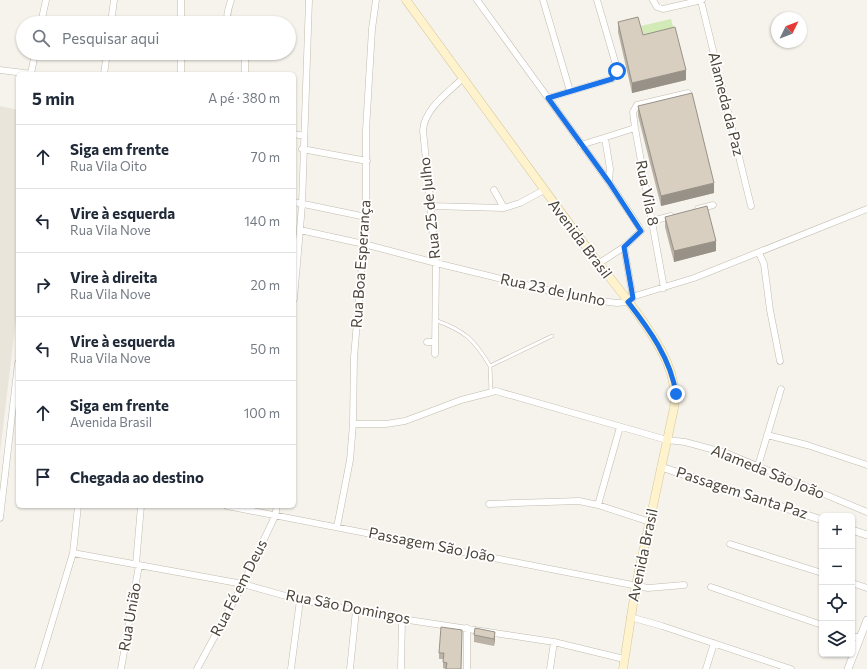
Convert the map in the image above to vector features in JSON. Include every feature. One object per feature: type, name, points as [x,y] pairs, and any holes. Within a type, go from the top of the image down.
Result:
[{"type":"main road","name":"Avenida Brasil","points":[[406,0],[598,264],[630,300],[661,351],[674,385],[676,394],[674,408],[636,586],[623,669]]},
{"type":"street","points":[[43,16],[46,0]]},
{"type":"street","points":[[112,16],[114,0]]},
{"type":"street","points":[[181,16],[182,0]]},
{"type":"street","points":[[227,16],[230,0]]},
{"type":"street","points":[[296,276],[302,205],[302,149],[304,136],[308,0]]},
{"type":"street","name":"Rua Boa Esperança","points":[[337,527],[350,460],[353,424],[354,357],[366,217],[366,130],[372,29],[376,0]]},
{"type":"street","points":[[477,0],[581,146],[609,182],[641,231]]},
{"type":"street","points":[[543,0],[570,91]]},
{"type":"street","points":[[548,98],[614,78],[616,65],[597,0]]},
{"type":"street","points":[[653,0],[657,7],[663,9],[701,0]]},
{"type":"street","name":"Alameda da Paz","points":[[701,0],[751,206]]},
{"type":"street","points":[[31,72],[34,60]]},
{"type":"street","points":[[104,72],[106,60]]},
{"type":"street","points":[[181,60],[181,72]]},
{"type":"street","points":[[245,60],[245,72]]},
{"type":"street","points":[[0,70],[16,72]]},
{"type":"street","name":"Rua 25 de Julho","points":[[435,354],[436,263],[423,124],[433,107],[463,78]]},
{"type":"street","name":"Rua Vila 8","points":[[664,288],[633,112],[637,105],[688,93]]},
{"type":"street","points":[[581,146],[635,128]]},
{"type":"street","points":[[296,134],[304,136]]},
{"type":"street","points":[[605,138],[610,169],[609,182]]},
{"type":"street","points":[[302,149],[367,161]]},
{"type":"street","points":[[494,190],[504,208]]},
{"type":"street","points":[[430,206],[504,208],[520,203],[544,190]]},
{"type":"street","points":[[296,203],[366,217]]},
{"type":"street","points":[[690,211],[713,205]]},
{"type":"street","name":"Rua 23 de Junho","points":[[300,230],[364,244],[584,299],[617,303],[630,300],[759,253],[802,234],[867,209]]},
{"type":"street","points":[[652,220],[675,215]]},
{"type":"street","points":[[598,264],[624,247],[641,231],[654,228]]},
{"type":"street","points":[[624,247],[630,300]]},
{"type":"street","points":[[759,253],[766,279],[770,310],[780,361]]},
{"type":"street","points":[[427,342],[435,342]]},
{"type":"street","points":[[0,518],[16,380]]},
{"type":"street","points":[[758,466],[780,389]]},
{"type":"street","name":"Alameda São João","points":[[491,393],[496,392],[667,440],[685,442],[710,448],[758,466],[762,470],[811,488],[867,512]]},
{"type":"street","points":[[353,424],[386,424],[406,421],[461,400],[491,393]]},
{"type":"street","points":[[598,505],[620,427]]},
{"type":"street","points":[[767,435],[807,445],[867,466]]},
{"type":"street","name":"Passagem Santa Paz","points":[[661,467],[819,519]]},
{"type":"street","points":[[489,504],[564,500],[598,505],[650,522]]},
{"type":"street","points":[[38,669],[73,553],[78,508]]},
{"type":"street","name":"Rua União","points":[[121,669],[137,565],[141,508]]},
{"type":"street","name":"Passagem São João","points":[[237,508],[636,586],[648,588],[684,585]]},
{"type":"street","name":"Rua Fé em Deus","points":[[197,669],[243,584],[275,516],[277,508]]},
{"type":"street","points":[[855,531],[867,535]]},
{"type":"street","points":[[730,544],[819,572]]},
{"type":"street","name":"Rua São Domingos","points":[[73,553],[243,584],[300,600],[402,619],[554,642],[624,659]]},
{"type":"street","points":[[855,584],[867,588]]},
{"type":"street","points":[[711,587],[819,625]]},
{"type":"street","points":[[291,669],[300,600]]},
{"type":"street","points":[[350,669],[356,610]]},
{"type":"street","points":[[630,617],[714,643],[779,667],[791,669]]},
{"type":"street","points":[[401,669],[402,619]]},
{"type":"street","points":[[848,669],[867,620]]},
{"type":"street","points":[[467,669],[468,628]]},
{"type":"street","points":[[855,637],[860,638]]},
{"type":"street","points":[[550,669],[554,642]]},
{"type":"street","points":[[706,669],[714,643]]},
{"type":"lane","points":[[435,320],[452,326],[474,340],[490,366],[491,393]]},
{"type":"lane","points":[[490,366],[552,336]]},
{"type":"shaded area","points":[[0,106],[16,110],[16,320],[0,452]]},
{"type":"green space","points":[[671,19],[675,33],[644,40],[641,26]]},
{"type":"building","points":[[638,17],[643,35],[675,27],[686,70],[632,83],[618,22]]},
{"type":"building","points":[[692,93],[714,183],[661,196],[638,106]]},
{"type":"building","points":[[707,206],[716,241],[674,251],[665,217]]},
{"type":"building","points":[[441,627],[462,630],[461,669],[446,669],[447,663],[443,662],[444,653],[439,653]]},
{"type":"building","points":[[475,628],[495,632],[494,639],[474,635]]},
{"type":"route","points":[[617,71],[616,75],[612,79],[548,98],[581,146],[609,182],[641,231],[624,247],[633,298],[628,302],[644,323],[661,351],[671,373],[676,394]]}]
